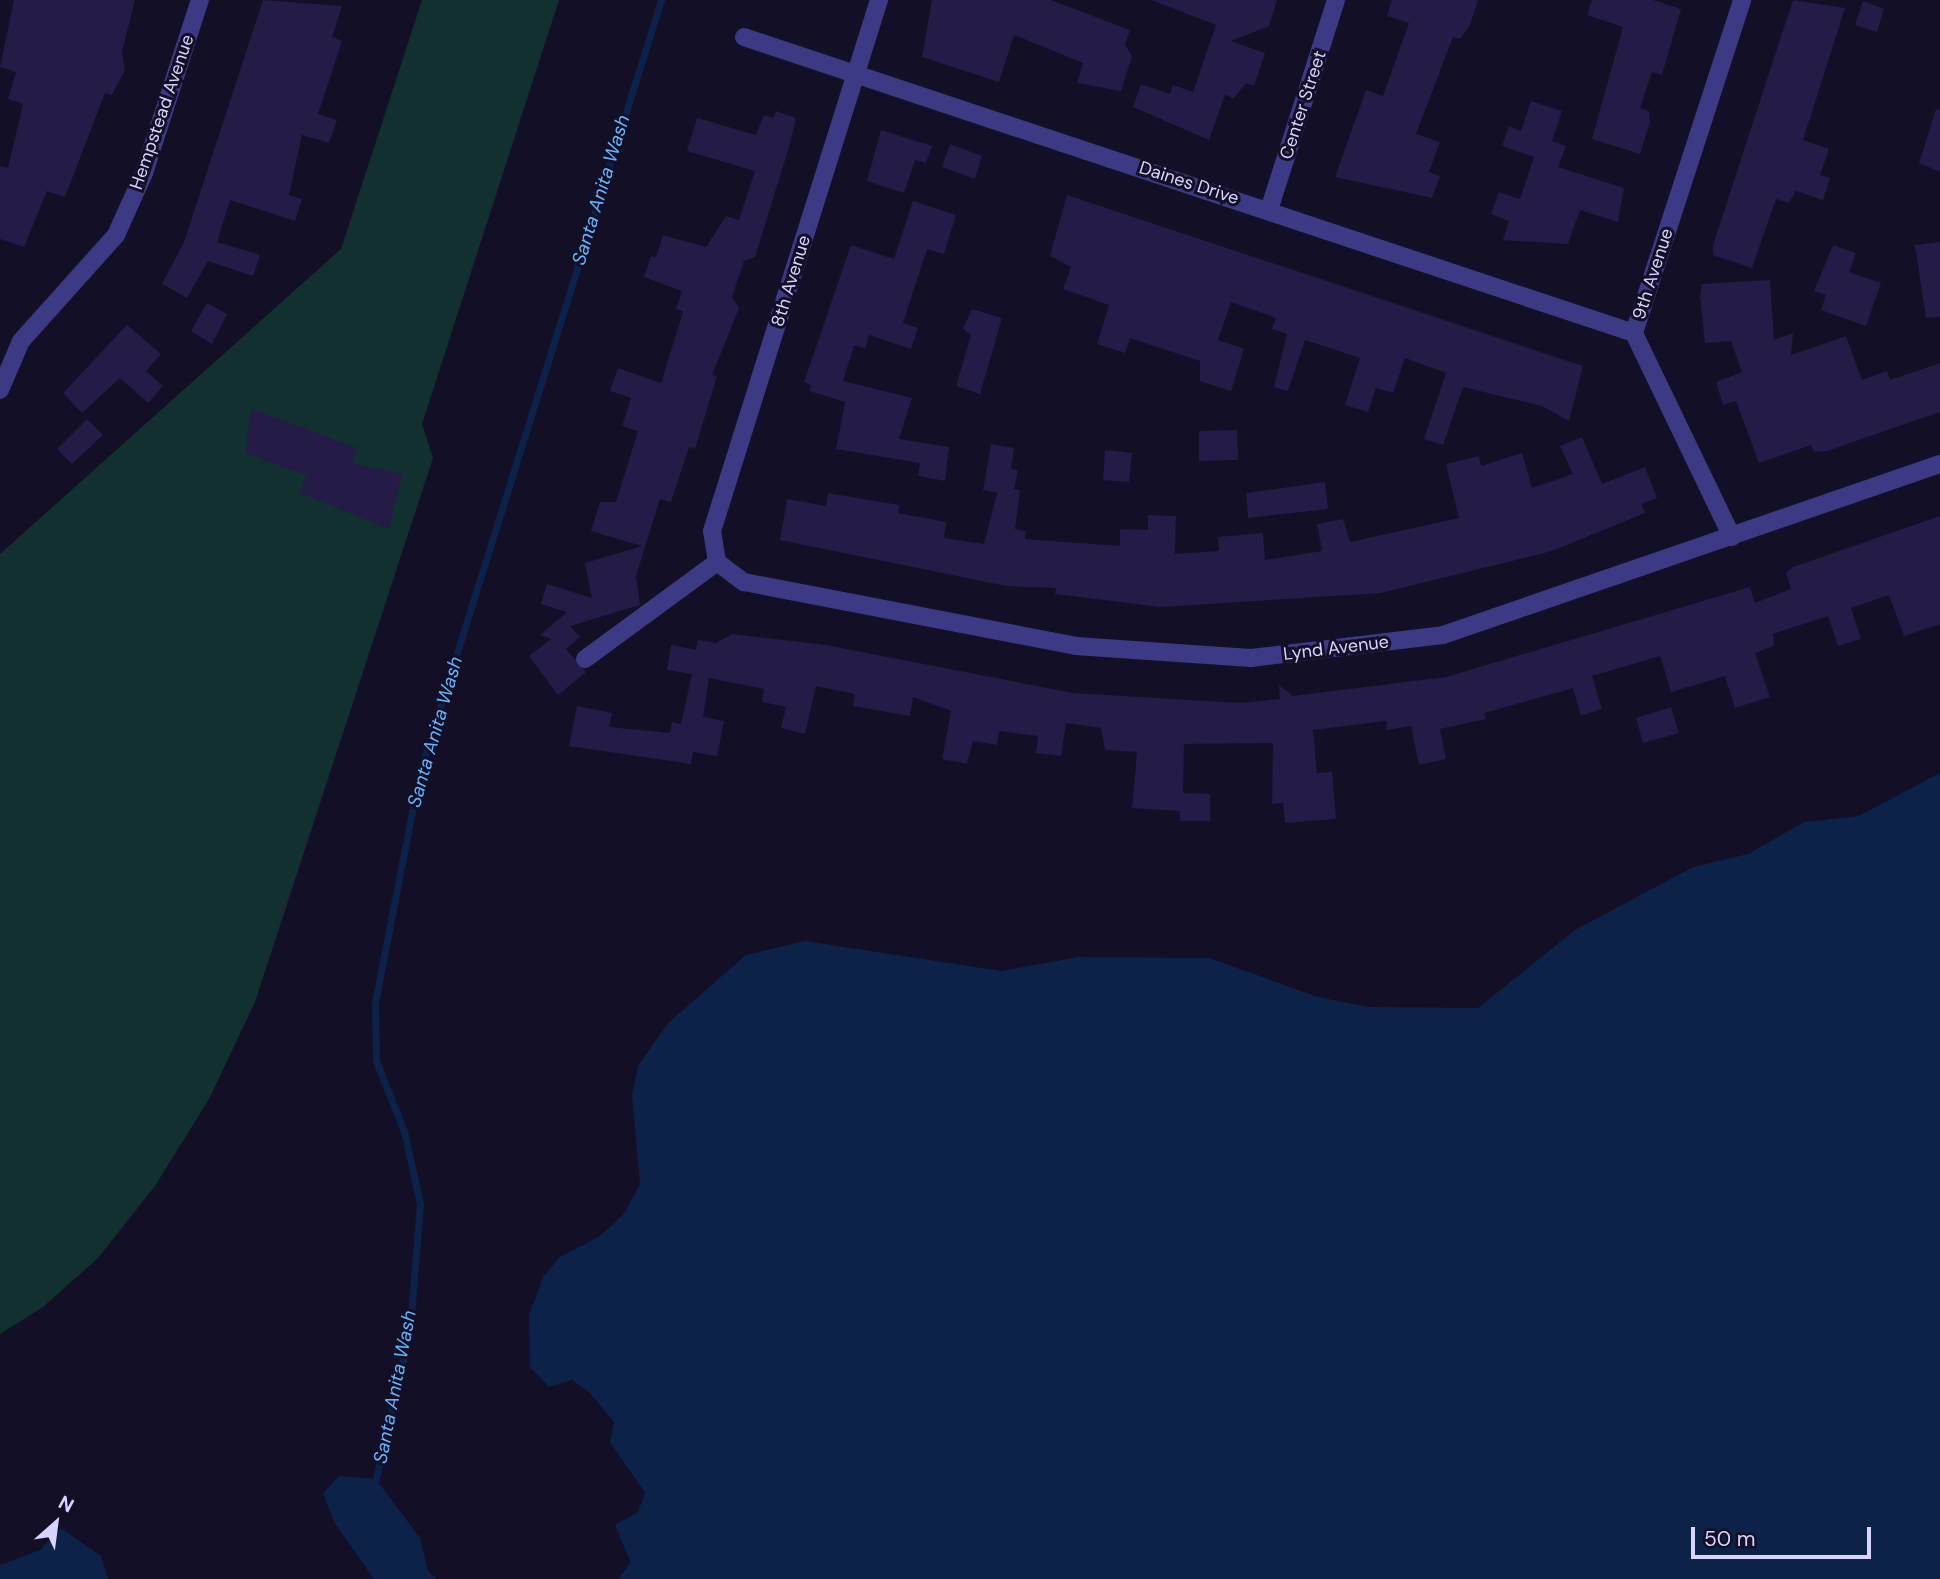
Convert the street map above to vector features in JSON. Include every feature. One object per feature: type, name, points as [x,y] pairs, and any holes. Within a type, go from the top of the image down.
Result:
[{"type":"street","name":"Hempstead Avenue","points":[[0,390],[21,341],[116,235],[144,173],[200,0]]},
{"type":"street","name":"8th Avenue","points":[[717,562],[712,531],[879,0]]},
{"type":"street","name":"Center Street","points":[[1269,210],[1336,0]]},
{"type":"street","name":"9th Avenue","points":[[1732,537],[1634,333],[1742,0]]},
{"type":"street","name":"Daines Drive","points":[[744,37],[1634,333]]},
{"type":"street","name":"Lynd Avenue","points":[[717,562],[744,582],[1076,646],[1251,658],[1443,635],[1940,464]]},
{"type":"street","points":[[586,659],[717,562]]},
{"type":"green space","points":[[422,0],[559,0],[422,424],[433,458],[255,1002],[209,1099],[155,1186],[98,1258],[43,1307],[0,1334],[0,554],[341,249]]},
{"type":"water","points":[[1940,773],[1940,1579],[618,1579],[631,1563],[615,1525],[638,1512],[645,1493],[610,1442],[614,1422],[589,1392],[572,1380],[549,1387],[530,1367],[529,1315],[543,1277],[560,1257],[600,1236],[624,1214],[640,1184],[632,1095],[638,1066],[668,1023],[746,955],[805,941],[1001,971],[1079,957],[1209,958],[1318,997],[1368,1007],[1478,1008],[1575,930],[1693,867],[1748,854],[1804,822],[1859,816]]},
{"type":"water","points":[[339,1476],[376,1479],[420,1538],[428,1571],[437,1579],[374,1579],[334,1522],[323,1493]]},
{"type":"water","points":[[61,1528],[101,1556],[108,1579],[0,1579],[0,1565],[40,1550]]},
{"type":"building","points":[[14,0],[135,0],[122,52],[125,70],[112,95],[105,93],[65,197],[47,191],[24,247],[0,239],[0,166],[8,168],[23,104],[8,99],[16,72],[0,67]]},
{"type":"building","points":[[263,0],[342,6],[332,37],[342,41],[318,114],[337,120],[329,143],[302,135],[289,195],[302,199],[295,221],[230,200],[217,242],[260,255],[253,276],[208,261],[187,298],[162,284],[184,242]]},
{"type":"building","points":[[932,0],[1051,0],[1130,30],[1125,45],[1132,56],[1121,91],[1077,83],[1083,63],[1014,35],[999,82],[922,57]]},
{"type":"building","points":[[1151,0],[1277,0],[1269,26],[1231,41],[1265,53],[1254,86],[1246,83],[1234,98],[1225,95],[1209,140],[1133,107],[1141,84],[1170,94],[1173,85],[1193,92],[1216,25]]},
{"type":"building","points":[[1392,0],[1478,0],[1470,25],[1460,39],[1453,37],[1416,134],[1440,142],[1429,172],[1440,176],[1432,198],[1335,177],[1366,90],[1383,96],[1409,23],[1387,16]]},
{"type":"building","points":[[1592,0],[1653,0],[1681,9],[1662,75],[1652,72],[1640,108],[1649,111],[1650,122],[1640,154],[1592,139],[1623,27],[1587,15]]},
{"type":"building","points":[[1793,0],[1845,8],[1803,140],[1829,149],[1820,175],[1830,178],[1823,200],[1796,191],[1789,203],[1776,199],[1752,268],[1713,255],[1713,245]]},
{"type":"building","points":[[1863,1],[1884,9],[1877,32],[1855,25]]},
{"type":"building","points":[[1531,101],[1562,111],[1552,141],[1566,146],[1558,167],[1624,188],[1618,222],[1580,210],[1568,244],[1503,240],[1509,221],[1491,214],[1499,192],[1520,199],[1534,157],[1502,146],[1509,126],[1521,131]]},
{"type":"building","points":[[1936,109],[1940,110],[1940,172],[1919,163]]},
{"type":"building","points":[[776,111],[796,118],[789,147],[755,257],[744,261],[732,297],[739,308],[712,375],[717,376],[695,449],[689,447],[671,502],[660,499],[636,576],[640,605],[570,626],[580,637],[566,649],[586,672],[558,695],[529,656],[551,639],[540,635],[567,612],[541,604],[547,584],[592,598],[585,563],[642,546],[591,531],[600,502],[616,502],[638,431],[622,426],[631,398],[610,391],[618,368],[661,383],[683,312],[676,309],[682,291],[644,277],[651,256],[656,257],[663,235],[706,247],[726,216],[739,220],[755,171],[687,151],[697,118],[756,135],[764,115],[773,118]]},
{"type":"building","points":[[881,130],[932,146],[926,163],[915,160],[904,193],[867,181]]},
{"type":"building","points":[[950,144],[982,156],[975,179],[942,167]]},
{"type":"building","points":[[1067,195],[1583,366],[1569,421],[1542,406],[1463,387],[1443,445],[1424,439],[1446,373],[1405,358],[1393,393],[1376,388],[1368,412],[1345,405],[1360,358],[1305,340],[1288,391],[1274,387],[1287,334],[1272,329],[1276,318],[1231,302],[1218,340],[1244,349],[1231,391],[1200,381],[1200,361],[1130,338],[1125,353],[1097,344],[1109,305],[1063,289],[1071,267],[1050,256]]},
{"type":"building","points":[[913,201],[956,215],[944,254],[927,249],[903,323],[918,328],[911,349],[869,335],[865,349],[854,345],[843,381],[912,398],[899,439],[949,447],[945,481],[918,476],[920,463],[836,449],[845,402],[809,391],[811,385],[804,382],[851,245],[894,259]]},
{"type":"building","points":[[1940,242],[1940,317],[1926,318],[1915,245]]},
{"type":"building","points":[[1833,245],[1856,253],[1849,272],[1881,283],[1866,326],[1821,310],[1826,295],[1814,291]]},
{"type":"building","points":[[1770,280],[1774,340],[1793,333],[1791,355],[1846,336],[1862,380],[1887,371],[1890,380],[1940,363],[1940,412],[1827,451],[1814,452],[1811,445],[1759,463],[1736,401],[1723,405],[1716,382],[1742,372],[1731,341],[1705,343],[1700,297],[1702,284]]},
{"type":"building","points":[[207,303],[227,314],[212,344],[191,331]]},
{"type":"building","points":[[972,309],[1002,318],[980,394],[956,386],[971,335],[963,329]]},
{"type":"building","points":[[127,325],[161,354],[146,371],[163,386],[148,403],[120,378],[82,413],[63,393]]},
{"type":"building","points":[[251,409],[357,448],[352,463],[402,474],[389,529],[300,493],[306,475],[245,453]]},
{"type":"building","points":[[87,419],[103,435],[72,464],[57,449]]},
{"type":"building","points":[[1237,430],[1238,460],[1199,461],[1199,431]]},
{"type":"building","points":[[1582,437],[1602,484],[1645,467],[1657,498],[1641,504],[1645,513],[1552,551],[1381,593],[1161,607],[1055,594],[1056,588],[1006,586],[780,540],[787,499],[826,506],[828,493],[899,505],[898,513],[946,522],[944,538],[984,544],[997,493],[983,490],[991,444],[1014,448],[1011,469],[1018,470],[1014,489],[1020,490],[1015,529],[1026,531],[1025,539],[1120,546],[1120,529],[1148,530],[1148,515],[1176,516],[1175,554],[1219,551],[1218,537],[1263,533],[1265,560],[1322,551],[1317,524],[1343,519],[1350,542],[1459,518],[1446,464],[1479,456],[1481,466],[1522,453],[1532,488],[1573,474],[1560,446]]},
{"type":"building","points":[[1105,450],[1132,453],[1129,482],[1103,480]]},
{"type":"building","points":[[1325,482],[1328,509],[1248,518],[1246,493]]},
{"type":"building","points":[[1940,516],[1940,624],[1904,636],[1889,595],[1851,608],[1861,639],[1838,646],[1828,616],[1773,634],[1774,646],[1755,653],[1770,697],[1735,708],[1725,676],[1671,692],[1660,656],[1592,676],[1602,709],[1581,716],[1573,688],[1484,713],[1486,719],[1440,729],[1446,759],[1419,765],[1411,726],[1387,730],[1386,721],[1313,730],[1317,773],[1332,772],[1336,819],[1285,823],[1283,803],[1272,804],[1273,743],[1184,744],[1183,793],[1210,794],[1210,821],[1180,821],[1180,811],[1132,808],[1137,752],[1105,750],[1101,728],[1066,723],[1061,756],[1036,753],[1038,736],[999,731],[997,745],[973,741],[967,764],[942,759],[951,711],[913,697],[910,716],[853,706],[855,694],[816,686],[805,734],[781,728],[786,707],[762,702],[764,689],[709,678],[703,717],[724,721],[717,756],[693,752],[691,764],[569,746],[577,706],[612,713],[609,727],[670,733],[672,722],[681,724],[692,674],[667,670],[671,645],[696,650],[698,640],[716,643],[732,634],[826,645],[1073,693],[1241,703],[1280,699],[1279,685],[1293,696],[1446,677],[1750,587],[1755,603],[1791,589],[1786,573],[1793,567]]},
{"type":"building","points":[[1671,707],[1679,733],[1643,743],[1636,718]]},
{"type":"waterway","name":"Santa Anita Wash","points":[[376,1479],[410,1328],[420,1204],[404,1131],[376,1061],[375,1002],[420,771],[661,0]]}]
